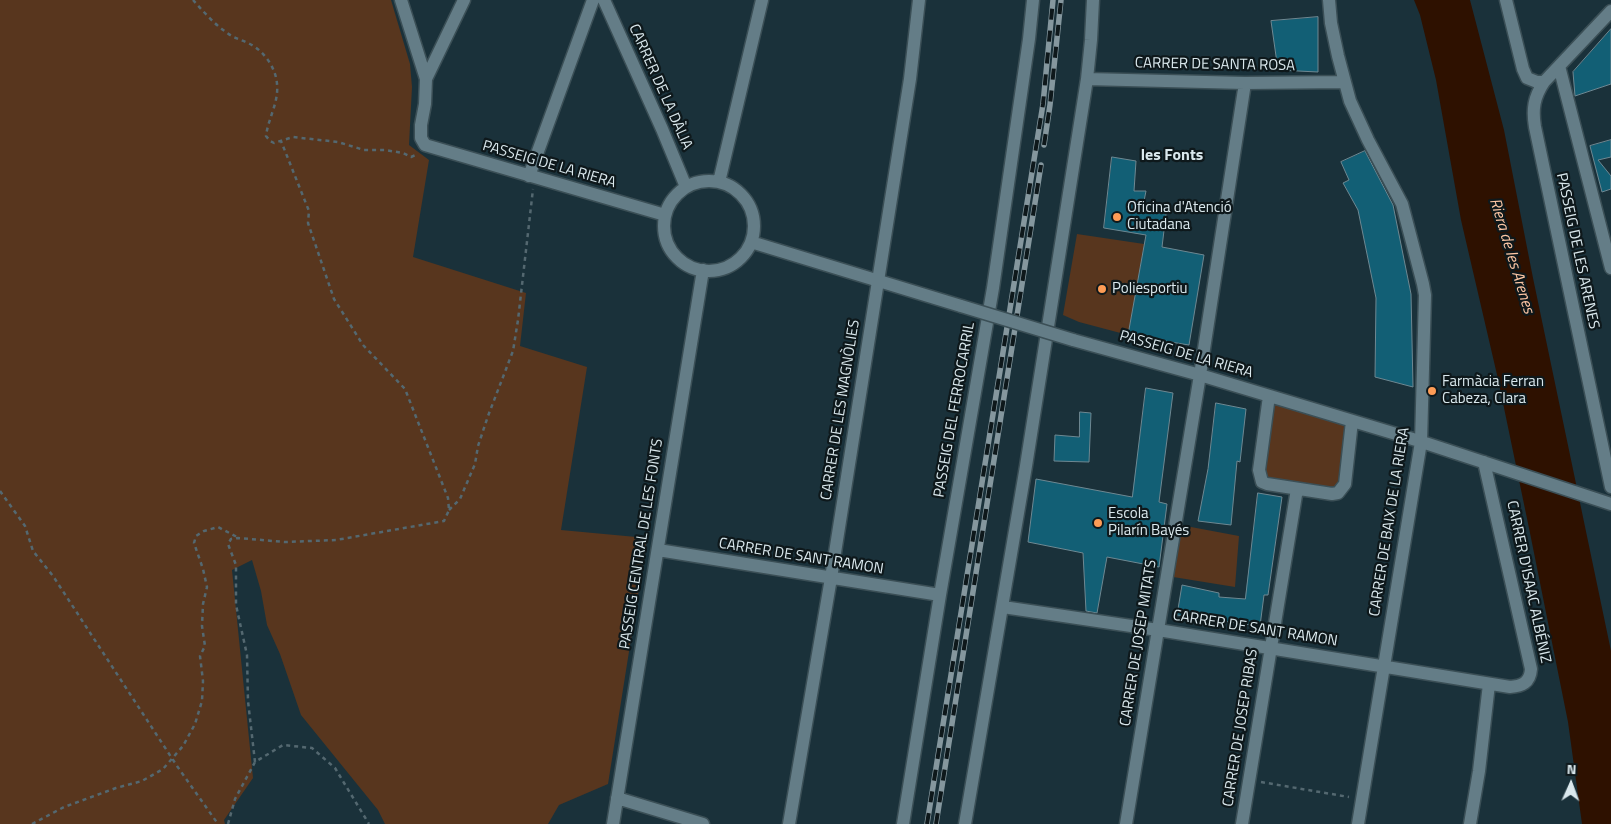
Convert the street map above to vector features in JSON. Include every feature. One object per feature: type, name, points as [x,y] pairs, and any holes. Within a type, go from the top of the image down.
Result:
[{"type":"street","points":[[401,0],[426,79],[425,104],[421,125],[421,138],[425,145]]},
{"type":"street","points":[[426,79],[464,0]]},
{"type":"street","points":[[532,177],[593,0]]},
{"type":"street","name":"CARRER DE LA DÀLIA","points":[[604,0],[686,187]]},
{"type":"street","points":[[719,182],[762,0]]},
{"type":"street","name":"CARRER DE LES MAGNÒLIES","points":[[789,824],[831,578],[910,79],[919,0]]},
{"type":"street","name":"PASSEIG DEL FERROCARRIL","points":[[903,824],[993,288],[1029,38],[1032,0]]},
{"type":"street","points":[[965,824],[1003,607],[1087,79],[1093,0]]},
{"type":"street","name":"CARRER DE BAIX DE LA RIERA","points":[[1329,0],[1331,23],[1344,82],[1356,118],[1402,204],[1423,284],[1424,295],[1421,442],[1358,824]]},
{"type":"street","points":[[1506,0],[1523,69],[1527,78],[1541,82]]},
{"type":"street","name":"PASSEIG DE LES ARENES","points":[[1611,11],[1559,66],[1541,82],[1534,102],[1533,113],[1611,488]]},
{"type":"street","points":[[1559,66],[1611,268]]},
{"type":"street","name":"CARRER DE SANTA ROSA","points":[[1087,79],[1245,83],[1344,82]]},
{"type":"street","name":"CARRER DE JOSEP MITATS","points":[[1126,824],[1200,375],[1245,83]]},
{"type":"street","name":"PASSEIG DE LA RIERA","points":[[425,145],[665,215]]},
{"type":"street","points":[[704,181],[719,182],[729,185],[739,192],[747,202],[752,212],[754,223],[751,242],[738,260],[727,267],[713,271],[697,270],[686,265],[674,254],[668,245],[664,233],[665,215],[674,196],[686,187],[704,181]]},
{"type":"street","name":"PASSEIG DE LA RIERA","points":[[751,242],[1073,340],[1200,375],[1421,442],[1608,503]]},
{"type":"street","name":"PASSEIG CENTRAL DE LES FONTS","points":[[613,824],[703,270]]},
{"type":"street","points":[[1269,396],[1259,470],[1262,482],[1267,484],[1332,494],[1338,493],[1342,489],[1346,476],[1352,421]]},
{"type":"street","name":"CARRER D'ISAAC ALBÉNIZ","points":[[1383,667],[1510,688],[1519,687],[1531,677],[1532,669],[1484,462]]},
{"type":"street","name":"CARRER DE JOSEP RIBAS","points":[[1242,824],[1297,489]]},
{"type":"street","name":"CARRER DE SANT RAMON","points":[[658,550],[940,595]]},
{"type":"street","name":"CARRER DE SANT RAMON","points":[[1003,607],[1383,667]]},
{"type":"street","points":[[1470,824],[1479,771],[1489,684]]},
{"type":"street","points":[[617,798],[702,824]]},
{"type":"path","points":[[193,0],[226,33],[253,46],[262,53],[270,64],[277,84],[274,110],[269,120],[266,136],[270,141],[274,143],[293,137],[338,142],[369,151],[384,150],[403,153],[411,157],[422,152],[425,145]]},
{"type":"path","points":[[281,141],[309,211],[308,223],[334,299],[363,345],[405,389],[448,498],[449,510]]},
{"type":"path","points":[[255,762],[248,701],[247,655],[236,605],[236,565],[228,544],[231,539],[238,538],[284,542],[336,540],[444,521],[449,510],[460,499],[475,464],[478,446],[488,416],[513,351],[518,320],[532,177]]},
{"type":"path","points":[[0,491],[25,526],[33,551],[58,584],[172,758],[218,824]]},
{"type":"path","points":[[32,824],[64,807],[116,788],[142,781],[163,769],[183,746],[195,724],[202,701],[203,681],[200,656],[205,646],[202,611],[207,587],[194,543],[196,536],[204,531],[218,527],[238,538]]},
{"type":"path","points":[[228,824],[235,799],[255,762],[283,745],[312,748],[334,768],[368,824]]},
{"type":"path","points":[[1250,780],[1362,800]]},
{"type":"shaded area","points":[[0,0],[391,0],[410,64],[412,87],[409,145],[429,160],[413,257],[526,293],[520,346],[587,367],[561,530],[647,538],[608,784],[559,805],[548,824],[385,824],[378,810],[301,715],[280,654],[267,625],[261,591],[252,560],[232,570],[253,778],[224,820],[225,824],[0,824]]},
{"type":"shaded area","points":[[1077,234],[1144,244],[1128,335],[1079,322],[1063,315]]},
{"type":"shaded area","points":[[1269,396],[1352,421],[1342,489],[1276,486],[1259,470]]},
{"type":"shaded area","points":[[1175,524],[1239,536],[1235,587],[1167,576]]},
{"type":"water","name":"Riera de les Arenes","points":[[1414,0],[1470,0],[1504,130],[1611,651],[1611,824],[1582,824],[1568,722],[1530,533],[1498,379],[1461,220],[1436,80],[1420,15]]},
{"type":"building","points":[[1318,17],[1318,72],[1278,70],[1271,21]]},
{"type":"building","points":[[1611,29],[1611,84],[1575,96],[1573,72]]},
{"type":"building","points":[[1611,140],[1611,157],[1598,160],[1611,176],[1611,189],[1602,192],[1590,146]]},
{"type":"building","points":[[1365,151],[1393,205],[1411,294],[1413,387],[1375,377],[1376,298],[1358,210],[1343,183],[1349,180],[1341,162]]},
{"type":"building","points":[[1112,157],[1136,161],[1134,191],[1146,191],[1142,211],[1166,214],[1162,247],[1204,255],[1189,345],[1128,335],[1146,235],[1104,228]]},
{"type":"building","name":"Escola Pilarín Bayés","points":[[1146,388],[1173,393],[1159,502],[1167,504],[1159,567],[1107,557],[1097,613],[1086,611],[1083,553],[1028,542],[1036,479],[1132,497]]},
{"type":"building","points":[[1216,403],[1246,409],[1240,462],[1237,461],[1231,525],[1198,521],[1208,469]]},
{"type":"building","points":[[1080,412],[1091,413],[1089,462],[1054,461],[1055,435],[1079,437]]},
{"type":"building","points":[[1258,493],[1282,497],[1268,595],[1264,595],[1260,626],[1177,615],[1182,585],[1219,593],[1219,597],[1245,599]]},
{"type":"railway","points":[[927,824],[1043,104],[1053,0]]},
{"type":"railway","points":[[1044,145],[1061,0]]},
{"type":"railway","points":[[936,824],[1041,165]]},
{"type":"place","name":"Oficina d'Atenció Ciutadana","points":[[1117,217]]},
{"type":"place","name":"Poliesportiu","points":[[1102,289]]},
{"type":"place","name":"Farmàcia Ferran Cabeza, Clara","points":[[1432,391]]},
{"type":"place","name":"Escola Pilarín Bayés","points":[[1098,523]]},
{"type":"district","name":"les Fonts","points":[[1172,156]]}]
